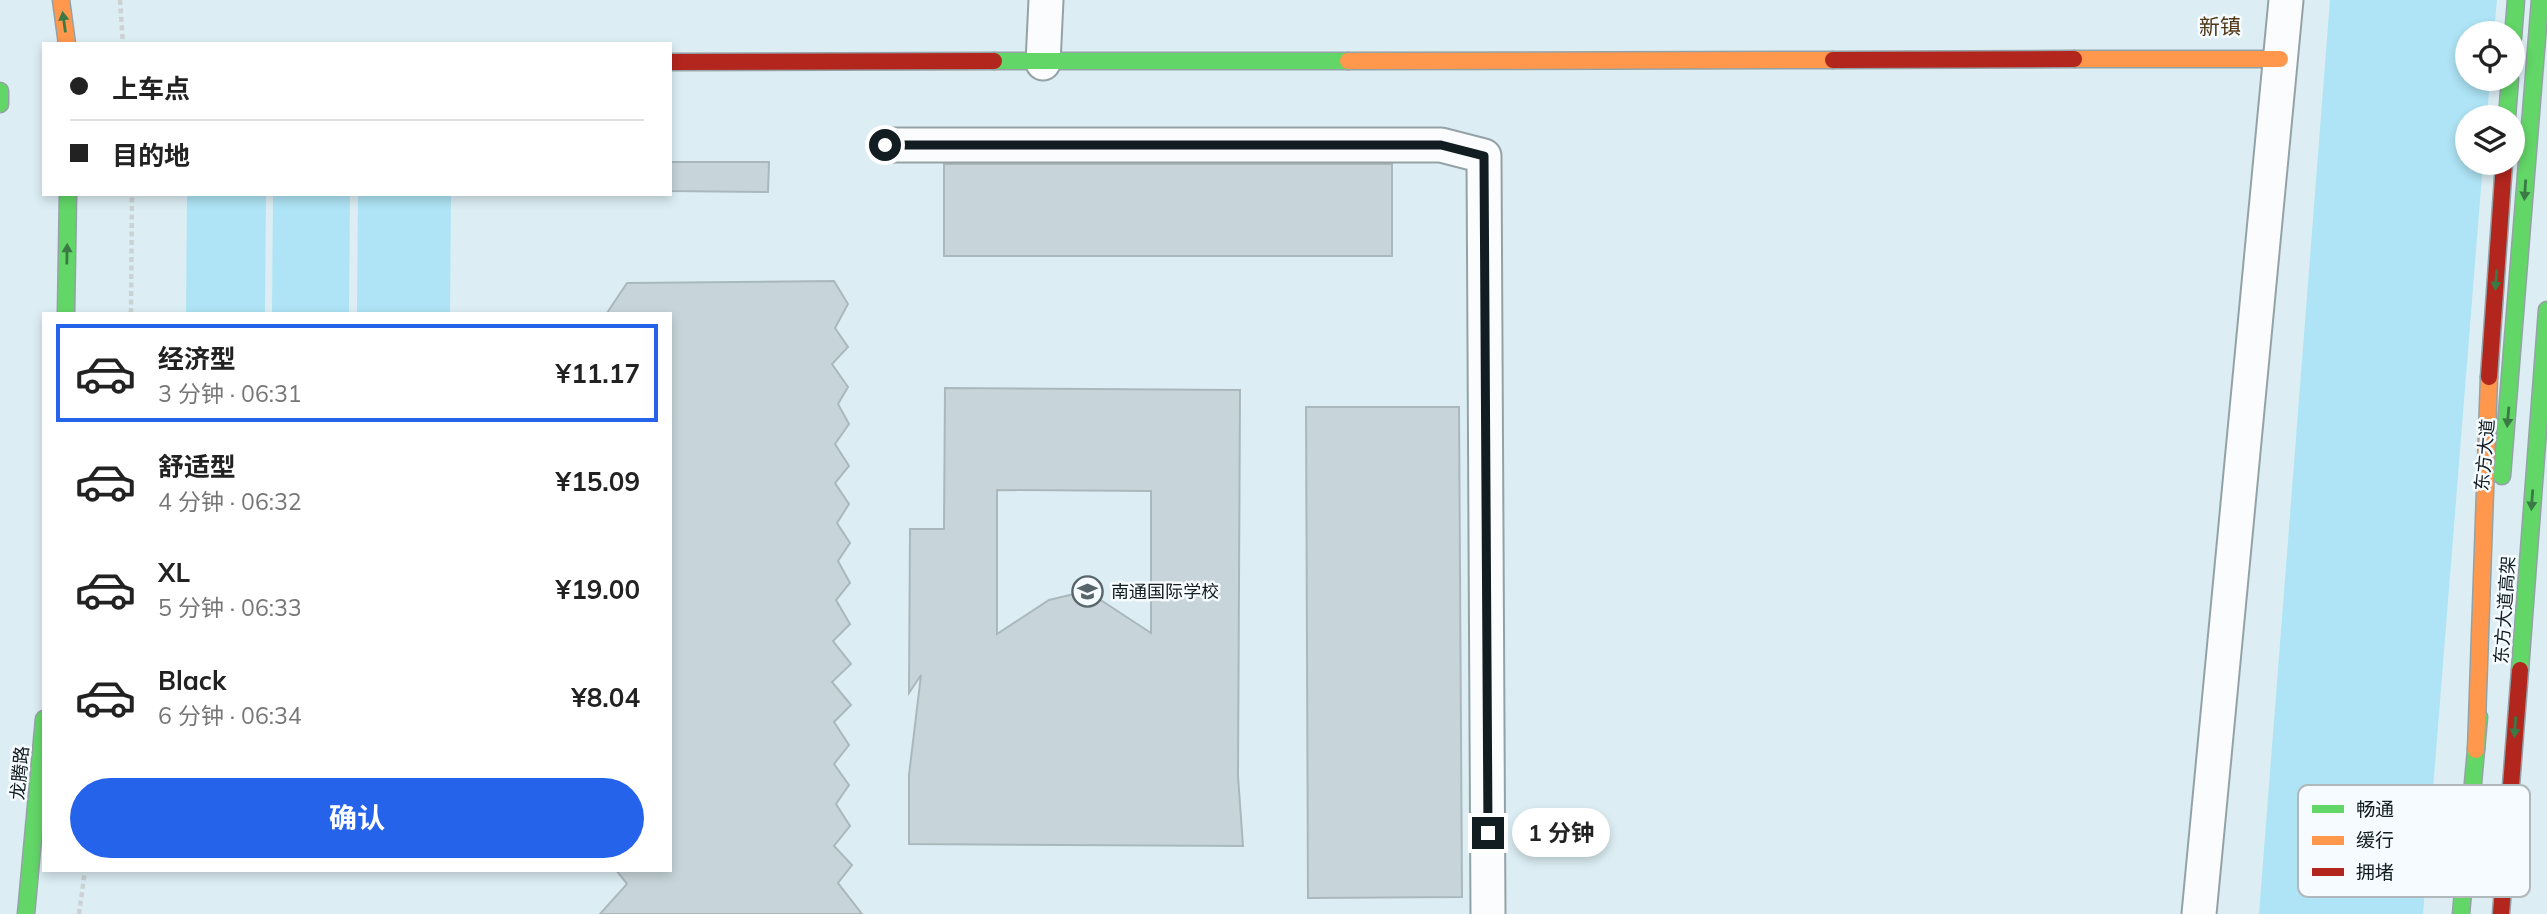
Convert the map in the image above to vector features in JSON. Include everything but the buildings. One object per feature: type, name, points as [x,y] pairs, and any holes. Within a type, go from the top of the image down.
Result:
[{"type":"main road","points":[[61,0],[67,42]]},
{"type":"main road","points":[[2514,21],[2516,0]]},
{"type":"main road","name":"东方大道","points":[[2473,785],[2513,359],[2540,0]]},
{"type":"main road","points":[[672,62],[2280,59]]},
{"type":"main road","points":[[0,91],[0,104]]},
{"type":"main road","points":[[2476,750],[2490,359],[2503,175]]},
{"type":"main road","points":[[66,312],[68,196]]},
{"type":"main road","name":"东方大道高架","points":[[2511,785],[2547,310]]},
{"type":"main road","name":"龙腾路","points":[[26,914],[42,741]]},
{"type":"street","points":[[1043,63],[1046,0]]},
{"type":"street","points":[[2199,914],[2286,0]]},
{"type":"street","points":[[885,145],[1441,145],[1484,156],[1489,914]]},
{"type":"path","points":[[120,0],[123,42]]},
{"type":"path","points":[[131,312],[132,196]]},
{"type":"path","points":[[79,914],[85,872]]},
{"type":"shaded area","points":[[2330,0],[2497,0],[2495,21],[2455,21],[2455,91],[2489,91],[2488,105],[2455,105],[2455,175],[2482,175],[2433,785],[2298,785],[2298,897],[2424,897],[2423,914],[2259,914]]},
{"type":"shaded area","points":[[187,196],[266,196],[265,312],[186,312]]},
{"type":"shaded area","points":[[273,196],[350,196],[349,312],[272,312]]},
{"type":"shaded area","points":[[358,196],[451,196],[450,312],[357,312]]},
{"type":"traffic: fast","points":[[2514,21],[2516,0]]},
{"type":"traffic: fast","points":[[2502,476],[2540,0]]},
{"type":"traffic: fast","points":[[994,61],[1348,61]]},
{"type":"traffic: fast","points":[[0,91],[0,104]]},
{"type":"traffic: fast","points":[[2508,105],[2509,91]]},
{"type":"traffic: fast","points":[[66,312],[68,196]]},
{"type":"traffic: fast","points":[[2520,670],[2547,310]]},
{"type":"traffic: fast","points":[[2473,785],[2479,717]]},
{"type":"traffic: fast","points":[[26,914],[42,741]]},
{"type":"traffic: fast","points":[[2461,914],[2463,897]]},
{"type":"traffic: slow","points":[[61,0],[67,42]]},
{"type":"traffic: slow","points":[[2074,59],[2280,59]]},
{"type":"traffic: slow","points":[[1348,61],[1833,60]]},
{"type":"traffic: slow","points":[[2476,750],[2489,377]]},
{"type":"traffic: jam","points":[[1833,60],[2074,59]]},
{"type":"traffic: jam","points":[[672,62],[994,61]]},
{"type":"traffic: jam","points":[[2489,377],[2503,175]]},
{"type":"traffic: jam","points":[[2511,785],[2520,670]]},
{"type":"traffic: jam","points":[[2501,914],[2502,897]]},
{"type":"place","name":"南通国际学校","points":[[1088,592]]},
{"type":"district","name":"新镇","points":[[2220,27]]},
{"type":"route","points":[[885,145],[1441,145],[1484,156],[1488,833]]}]
